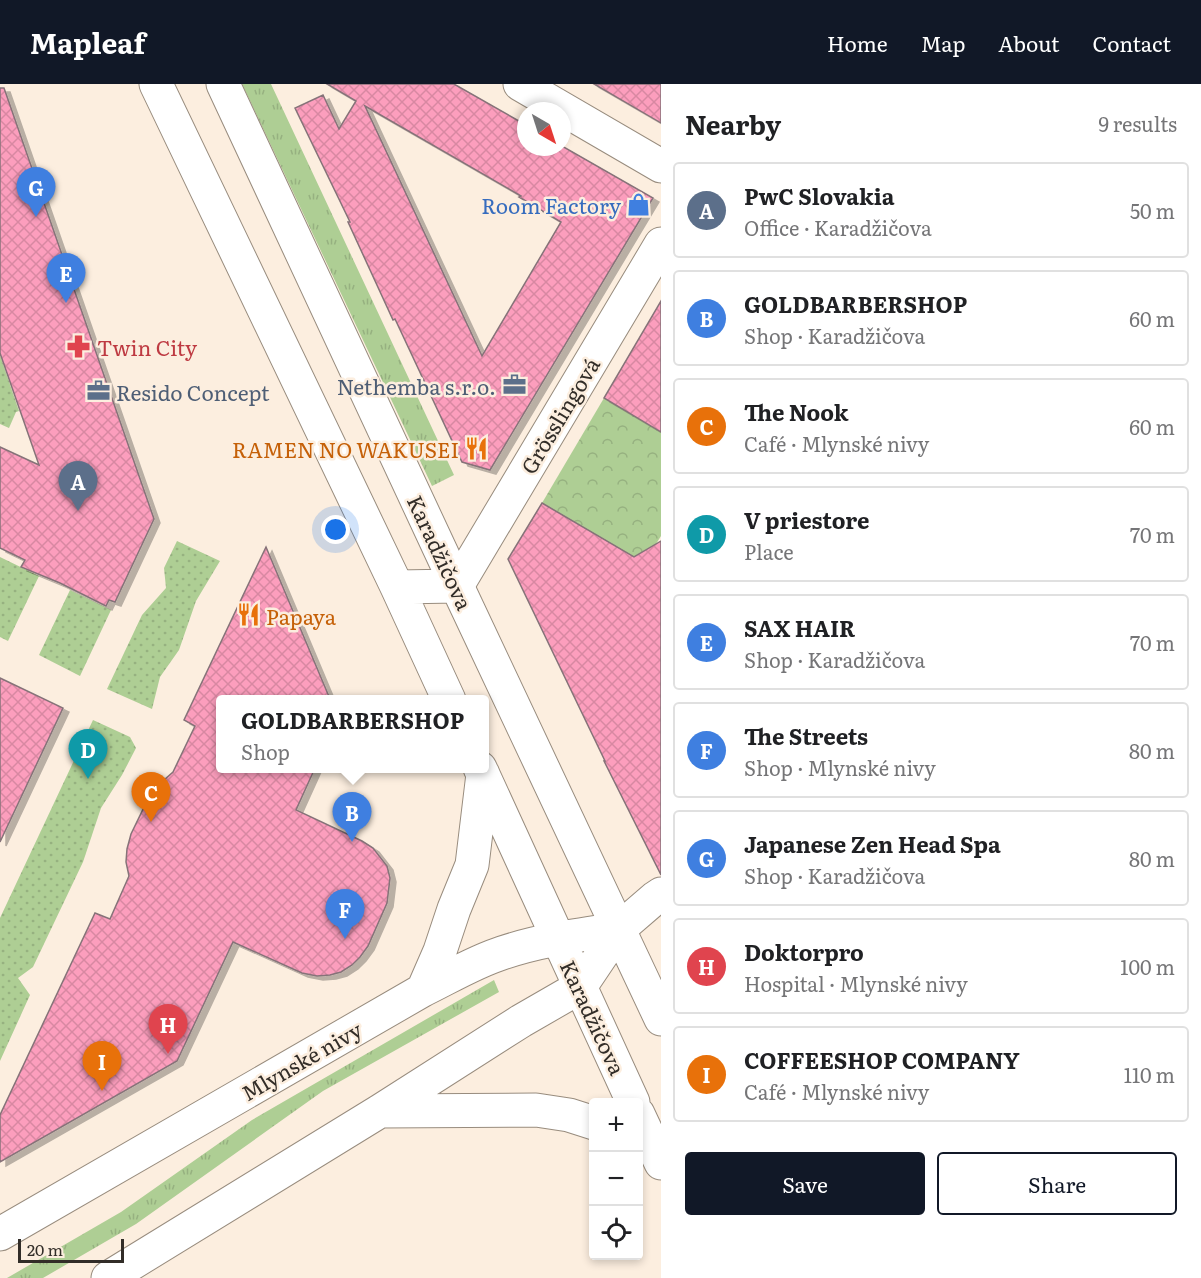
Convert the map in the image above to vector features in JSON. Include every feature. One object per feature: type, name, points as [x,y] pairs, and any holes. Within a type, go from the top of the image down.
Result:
[{"type":"main road","points":[[156,84],[397,587],[446,695]]},
{"type":"main road","name":"Karadžičova","points":[[223,84],[661,1019]]},
{"type":"main road","points":[[520,84],[661,166]]},
{"type":"main road","name":"Grösslingová","points":[[457,586],[661,244]]},
{"type":"main road","points":[[397,587],[457,586]]},
{"type":"main road","points":[[423,990],[472,865],[481,773]]},
{"type":"main road","name":"Karadžičova","points":[[482,773],[631,1098]]},
{"type":"main road","points":[[108,1278],[380,1111],[521,1021],[580,987],[619,929],[661,894]]},
{"type":"main road","name":"Mlynské nivy","points":[[0,1234],[423,990],[496,955],[558,939],[619,929]]},
{"type":"main road","points":[[380,1111],[537,1110],[569,1115],[589,1121]]},
{"type":"main road","points":[[643,1123],[661,1163]]},
{"type":"main road","points":[[642,1152],[661,1168]]},
{"type":"green space","points":[[242,84],[271,84],[454,475],[432,486]]},
{"type":"green space","points":[[0,355],[19,411],[16,412],[9,428],[0,424]]},
{"type":"green space","points":[[604,398],[661,432],[661,536],[656,544],[634,557],[542,503]]},
{"type":"green space","points":[[177,541],[220,561],[196,601],[179,650],[160,677],[152,709],[107,689],[142,615],[166,588],[164,568]]},
{"type":"green space","points":[[0,557],[39,576],[8,641],[0,637]]},
{"type":"green space","points":[[70,590],[111,610],[80,676],[39,655]]},
{"type":"green space","points":[[93,720],[130,737],[136,748],[101,808],[83,862],[33,967],[18,978],[30,995],[0,1061],[0,918]]},
{"type":"green space","points":[[494,980],[499,992],[323,1091],[136,1224],[43,1278],[7,1278],[121,1212],[252,1120]]},
{"type":"building","points":[[327,84],[454,84],[517,120],[517,156],[571,156],[571,151],[653,198],[490,470],[462,462],[395,319],[393,320],[348,222],[350,222],[295,108],[323,95],[339,129],[356,101]],"holes":[[[365,106],[521,196],[519,197],[561,222],[482,356]]]},
{"type":"building","points":[[594,84],[661,84],[661,123]]},
{"type":"building","points":[[0,88],[4,88],[154,519],[115,602],[109,600],[106,606],[21,567],[25,560],[0,548],[0,447],[39,465],[0,353]]},
{"type":"building","points":[[661,301],[661,432],[604,398]]},
{"type":"building","points":[[542,503],[634,557],[661,541],[661,875],[508,559]]},
{"type":"building","points":[[266,547],[328,695],[216,695],[216,773],[313,773],[296,810],[373,848],[387,866],[390,878],[387,903],[368,946],[360,957],[341,972],[330,975],[317,976],[302,973],[233,942],[177,1061],[0,1162],[0,1115],[95,913],[110,919],[129,876],[126,862],[131,834],[149,797],[156,787],[173,772],[195,726],[184,720]]},
{"type":"building","points":[[0,678],[63,708],[0,842]]},
{"type":"place","name":"Room Factory","points":[[639,204]]},
{"type":"place","name":"Japanese Zen Head Spa","points":[[36,217]]},
{"type":"place","name":"SAX HAIR","points":[[66,303]]},
{"type":"place","name":"Twin City","points":[[79,346]]},
{"type":"place","name":"Nethemba s.r.o.","points":[[514,385]]},
{"type":"place","name":"Resido Concept","points":[[98,391]]},
{"type":"place","name":"RAMEN NO WAKUSEI","points":[[477,448]]},
{"type":"place","name":"PwC Slovakia","points":[[78,511]]},
{"type":"place","name":"Papaya","points":[[248,615]]},
{"type":"place","name":"V priestore","points":[[88,779]]},
{"type":"place","name":"The Nook","points":[[151,822]]},
{"type":"place","name":"GOLDBARBERSHOP","points":[[352,842]]},
{"type":"place","name":"The Streets","points":[[345,939]]},
{"type":"place","name":"Doktorpro","points":[[168,1054]]},
{"type":"place","name":"COFFEESHOP COMPANY","points":[[102,1091]]}]
